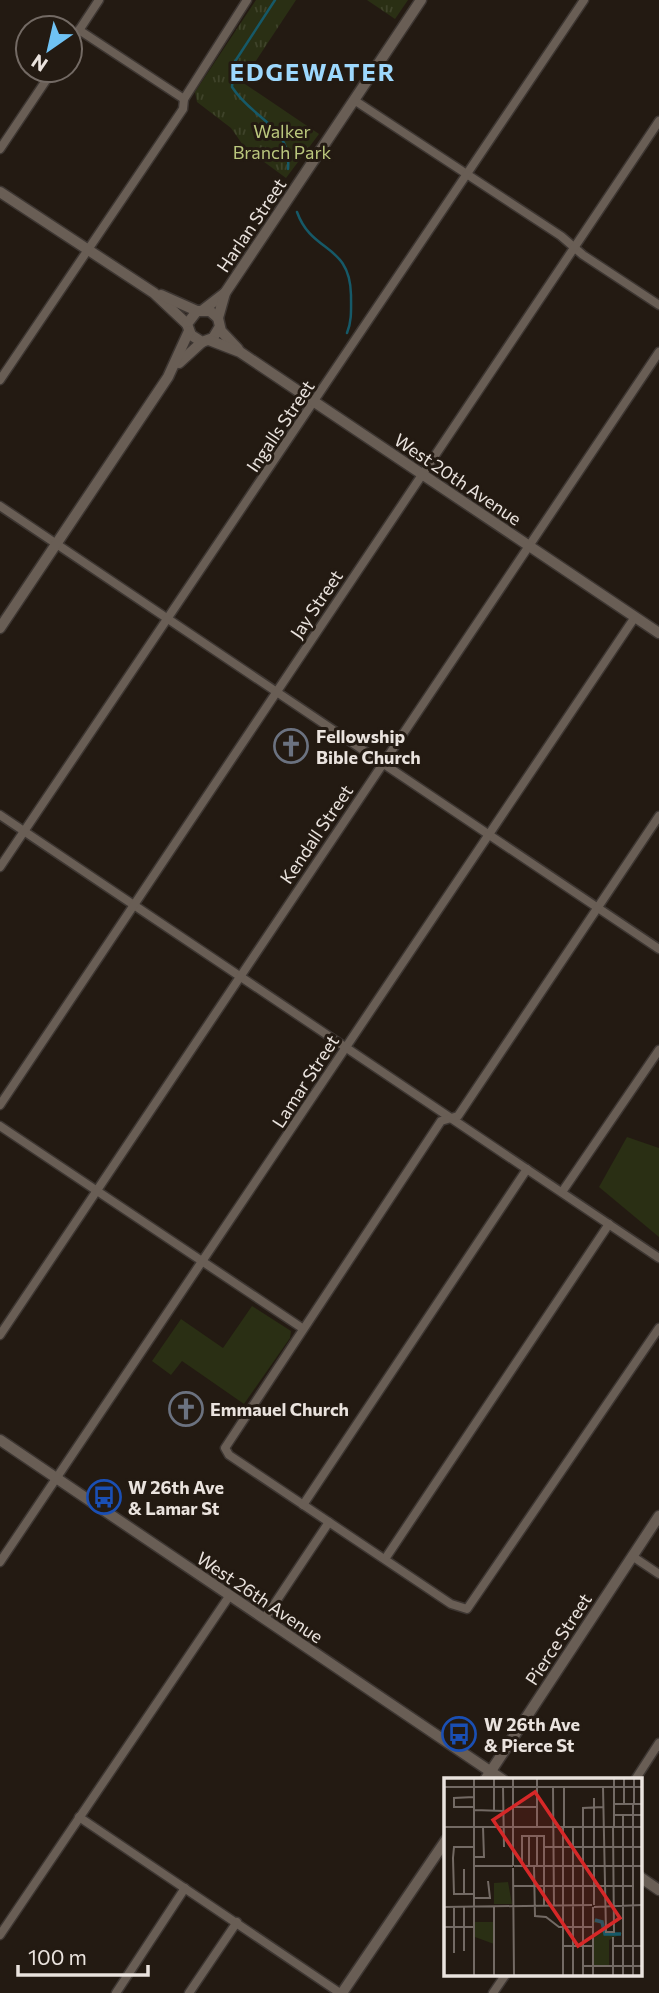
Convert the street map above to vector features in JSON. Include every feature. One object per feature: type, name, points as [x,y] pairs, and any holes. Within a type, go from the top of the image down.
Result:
[{"type":"street","points":[[84,22],[99,0]]},
{"type":"street","points":[[0,380],[183,109],[184,99],[247,0]]},
{"type":"street","name":"Harlan Street","points":[[218,323],[225,293],[421,0]]},
{"type":"street","name":"Ingalls Street","points":[[0,867],[584,0]]},
{"type":"street","points":[[84,33],[184,99]]},
{"type":"street","points":[[0,149],[43,84]]},
{"type":"street","points":[[354,100],[659,304]]},
{"type":"street","name":"Jay Street","points":[[0,1105],[659,121]]},
{"type":"street","points":[[0,192],[154,293],[188,328],[174,369],[0,628]]},
{"type":"street","points":[[154,293],[200,310],[218,323],[206,341],[174,369]]},
{"type":"street","name":"Harlan Street","points":[[188,328],[200,310],[225,293]]},
{"type":"street","name":"West 20th Avenue","points":[[218,323],[240,352]]},
{"type":"street","name":"West 20th Avenue","points":[[188,328],[194,338],[240,352],[659,633]]},
{"type":"street","name":"Kendall Street","points":[[0,1335],[659,352]]},
{"type":"street","points":[[0,506],[659,949]]},
{"type":"street","name":"Lamar Street","points":[[0,1562],[635,617]]},
{"type":"street","points":[[0,815],[131,906],[659,1258]]},
{"type":"street","points":[[659,816],[458,1116],[441,1121],[225,1448],[229,1455],[329,1522],[459,1608],[467,1609],[659,1328]]},
{"type":"street","points":[[562,1192],[659,1050]]},
{"type":"street","points":[[0,1126],[302,1328]]},
{"type":"street","points":[[303,1504],[527,1169]]},
{"type":"street","points":[[385,1559],[609,1224]]},
{"type":"street","name":"West 26th Avenue","points":[[0,1440],[265,1618],[488,1775]]},
{"type":"street","name":"Pierce Street","points":[[488,1775],[659,1516]]},
{"type":"street","points":[[265,1618],[329,1522]]},
{"type":"street","points":[[632,1556],[659,1573]]},
{"type":"street","points":[[0,1934],[230,1595]]},
{"type":"street","points":[[636,1778],[659,1743]]},
{"type":"street","points":[[79,1817],[341,1993],[444,1843]]},
{"type":"street","points":[[642,1878],[659,1890]]},
{"type":"street","points":[[116,1993],[185,1888]]},
{"type":"street","points":[[189,1993],[237,1922]]},
{"type":"street","points":[[493,1993],[505,1976]]},
{"type":"green space","name":"Walker Branch Park","points":[[256,0],[296,0],[242,82],[319,134],[286,178],[245,148],[231,128],[197,102],[195,92]]},
{"type":"green space","points":[[367,0],[408,0],[395,19]]},
{"type":"green space","points":[[627,1137],[659,1148],[659,1237],[599,1187]]},
{"type":"green space","points":[[252,1306],[291,1331],[290,1338],[244,1404],[182,1361],[171,1375],[152,1361],[181,1319],[223,1348]]},
{"type":"waterway","points":[[275,0],[234,63],[232,87],[250,108],[278,133],[288,154],[288,169]]},
{"type":"waterway","points":[[297,212],[312,235],[337,257],[349,278],[351,295],[347,333]]},
{"type":"place","name":"Fellowship Bible Church","points":[[291,746]]},
{"type":"place","name":"Emmauel Church","points":[[186,1409]]},
{"type":"place","name":"W 26th Ave & Lamar St","points":[[104,1497]]},
{"type":"place","name":"W 26th Ave & Pierce St","points":[[459,1734]]},
{"type":"district","name":"EDGEWATER","points":[[313,71]]}]
